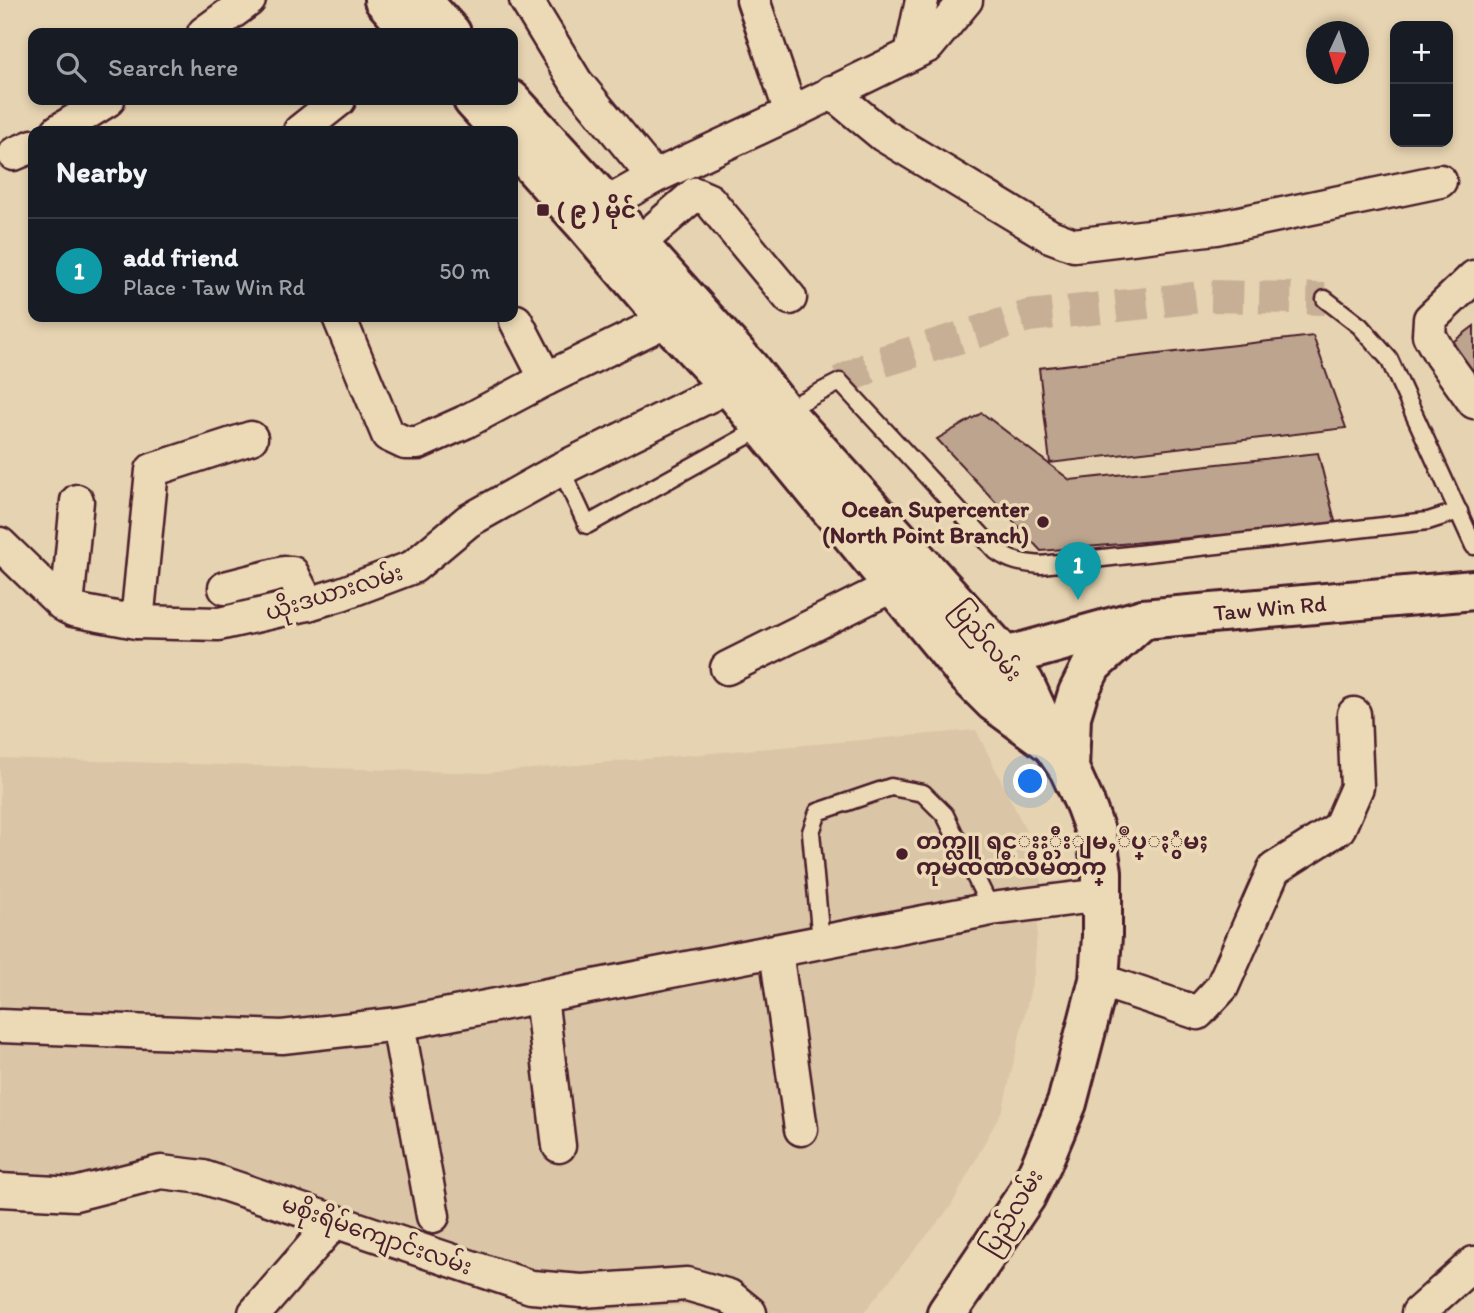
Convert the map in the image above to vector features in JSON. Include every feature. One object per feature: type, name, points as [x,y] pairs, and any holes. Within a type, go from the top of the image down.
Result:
[{"type":"main road","points":[[384,0],[428,24]]},
{"type":"main road","points":[[478,105],[496,126]]},
{"type":"main road","name":"ပြည်လမ်း","points":[[515,105],[594,213],[667,320],[743,382]]},
{"type":"main road","name":"ပြည်လမ်း","points":[[518,148],[594,213],[638,244],[773,419],[894,585],[968,676],[1065,764]]},
{"type":"main road","name":"ပြည်လမ်း","points":[[773,419],[1005,657],[1024,683],[1065,764],[1096,834],[1102,872],[1099,980],[1068,1103],[1026,1196],[947,1313]]},
{"type":"main road","name":"Taw Win Rd","points":[[968,676],[1005,657],[1143,619],[1474,590]]},
{"type":"main road","points":[[1065,764],[1071,716],[1078,693],[1093,665],[1143,619]]},
{"type":"street","points":[[211,28],[249,0]]},
{"type":"street","points":[[526,0],[576,82],[654,177]]},
{"type":"street","points":[[753,0],[791,113]]},
{"type":"street","points":[[911,54],[922,0]]},
{"type":"street","points":[[594,213],[654,177],[928,46],[966,0]]},
{"type":"street","points":[[831,92],[883,135],[1050,236],[1074,245],[1216,228],[1440,181]]},
{"type":"street","points":[[66,126],[100,105]]},
{"type":"street","points":[[306,126],[332,105]]},
{"type":"street","points":[[638,244],[695,194],[709,200],[790,298]]},
{"type":"street","points":[[1474,277],[1430,318],[1429,335],[1474,402]]},
{"type":"street","points":[[341,322],[388,435],[405,443],[418,443],[667,320]]},
{"type":"street","points":[[517,322],[546,379]]},
{"type":"street","name":"ယိုးဒယားလမ်း","points":[[0,544],[73,610],[137,622],[219,624],[308,604],[413,567],[468,521],[561,469],[743,382]]},
{"type":"street","points":[[137,622],[152,470],[251,438]]},
{"type":"street","points":[[67,607],[77,501]]},
{"type":"street","points":[[225,588],[292,573],[308,604]]},
{"type":"street","points":[[727,668],[894,585]]},
{"type":"street","points":[[1099,980],[1198,1013],[1222,987],[1274,869],[1339,828],[1357,787],[1354,714]]},
{"type":"street","points":[[0,1026],[282,1037],[398,1024],[991,909],[1102,895]]},
{"type":"street","points":[[776,951],[802,1129]]},
{"type":"street","points":[[541,997],[559,1146]]},
{"type":"street","points":[[398,1024],[433,1216]]},
{"type":"street","name":"မစိုးရိမ်ကျောင်းလမ်း","points":[[0,1190],[75,1194],[161,1172],[203,1177],[531,1287],[582,1291],[687,1284],[729,1296],[750,1313]]},
{"type":"street","points":[[255,1313],[335,1221]]},
{"type":"street","points":[[1418,1313],[1474,1263]]},
{"type":"lane","points":[[1325,299],[1360,326],[1389,359],[1474,545]]},
{"type":"lane","points":[[561,469],[587,525],[840,382],[996,551],[1008,559],[1025,563],[1041,565],[1428,521],[1459,511]]},
{"type":"lane","points":[[821,942],[811,832],[818,811],[891,787],[923,793],[945,815],[991,909]]},
{"type":"shaded area","points":[[976,730],[1042,863],[1034,974],[1003,1108],[951,1206],[863,1313],[721,1313],[686,1305],[593,1311],[533,1306],[206,1192],[159,1189],[84,1201],[0,1199],[0,758],[485,773]]},
{"type":"building","points":[[1474,326],[1474,391],[1442,350]]},
{"type":"building","points":[[1313,336],[1346,428],[1050,463],[1039,368]]},
{"type":"building","points":[[982,413],[1070,480],[1318,453],[1336,525],[1041,551],[937,439]]},
{"type":"tunnel","points":[[840,382],[878,363],[1028,316],[1210,296],[1325,299]]},
{"type":"place","name":"( ၉ ) မိုင်","points":[[543,210]]},
{"type":"place","name":"Ocean Supercenter (North Point Branch)","points":[[1043,522]]},
{"type":"place","name":"add friend","points":[[1078,600]]},
{"type":"place","name":"တက္လူ ရင္းႏွီးျမႇဳပ္ႏွံမႈ ကုမၸဏီလီမိတက္","points":[[902,854]]}]
